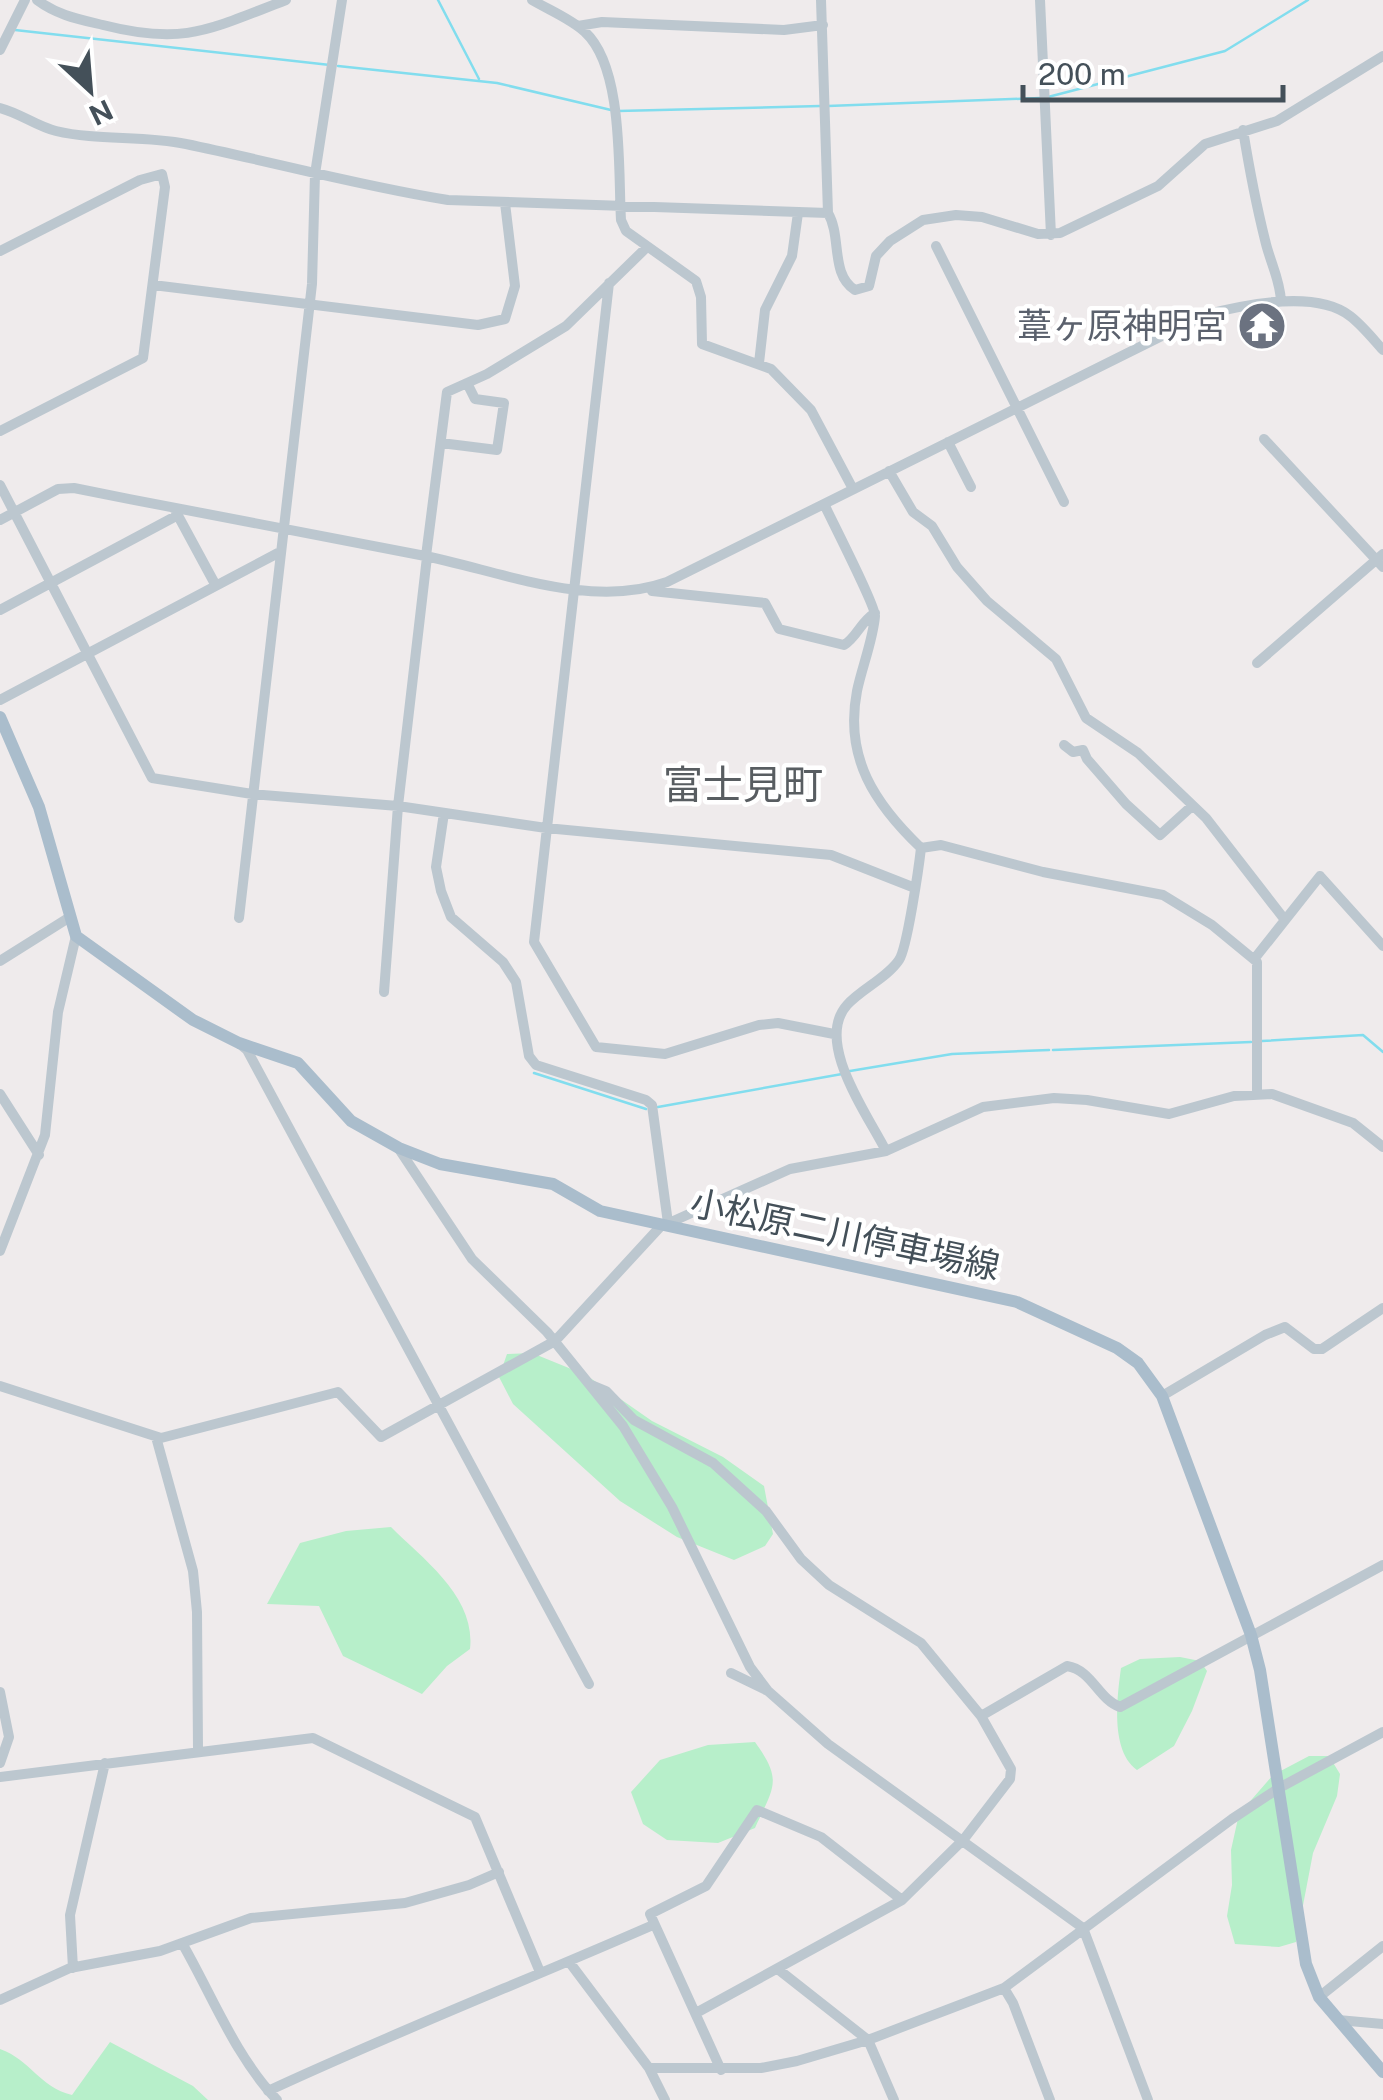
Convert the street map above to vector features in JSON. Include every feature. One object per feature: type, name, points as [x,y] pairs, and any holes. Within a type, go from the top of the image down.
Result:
[{"type":"main road","points":[[2,725],[39,807],[76,936]]},
{"type":"main road","name":"小松原二川停車場線","points":[[76,936],[193,1020],[239,1043],[298,1064],[351,1122],[399,1148],[440,1164],[553,1184],[600,1211],[1017,1302],[1117,1348],[1138,1363],[1162,1396],[1251,1635],[1260,1670],[1306,1964],[1319,1997],[1383,2072]]},
{"type":"street","points":[[0,50],[25,0]]},
{"type":"street","points":[[37,0],[65,16],[167,37],[212,28],[286,0]]},
{"type":"street","points":[[532,0],[578,26],[600,52],[621,150],[620,206],[626,231],[696,281],[701,297],[702,344],[771,369],[811,410],[853,490]]},
{"type":"street","points":[[821,0],[828,213],[836,232],[841,271],[856,290],[869,286],[876,256],[890,241],[923,220],[956,215],[982,217],[1051,235],[1158,186],[1205,144],[1278,121],[1383,56]]},
{"type":"street","points":[[1040,0],[1051,235]]},
{"type":"street","points":[[239,918],[315,245],[315,174],[338,1]]},
{"type":"street","points":[[578,26],[602,22],[784,30],[823,25]]},
{"type":"street","points":[[0,108],[59,132],[184,144],[448,200],[828,213]]},
{"type":"street","points":[[1243,130],[1251,184],[1268,254],[1280,282],[1281,301]]},
{"type":"street","points":[[0,250],[160,172],[165,187],[144,358],[0,431]]},
{"type":"street","points":[[154,285],[493,324],[506,319],[515,286],[504,203]]},
{"type":"street","points":[[759,363],[765,310],[792,256],[798,213]]},
{"type":"street","points":[[936,246],[1064,502]]},
{"type":"street","points":[[384,992],[398,806],[447,392],[566,326],[646,247]]},
{"type":"street","points":[[609,283],[534,942],[596,1047],[665,1054],[759,1025],[778,1023],[834,1034]]},
{"type":"street","points":[[644,591],[1204,315],[1241,305],[1281,301],[1322,305],[1348,314],[1381,344]]},
{"type":"street","points":[[441,443],[497,450],[504,403],[475,399],[467,383]]},
{"type":"street","points":[[1257,663],[1381,560],[1264,439]]},
{"type":"street","points":[[948,442],[971,488]]},
{"type":"street","points":[[890,471],[913,512],[932,526],[956,567],[988,601],[1056,659],[1086,718],[1138,753],[1192,806],[1285,920]]},
{"type":"street","points":[[0,485],[149,777],[252,794],[398,806],[546,828],[831,856],[915,888]]},
{"type":"street","points":[[0,520],[58,489],[74,488],[176,512],[574,588],[612,594],[644,591],[765,603],[779,629],[844,645],[863,620],[876,612]]},
{"type":"street","points":[[824,504],[876,612],[856,694],[854,737],[859,758],[877,802],[921,848]]},
{"type":"street","points":[[0,610],[176,512]]},
{"type":"street","points":[[176,512],[215,584]]},
{"type":"street","points":[[0,700],[278,553]]},
{"type":"street","points":[[1064,745],[1073,752],[1084,750],[1087,759],[1126,804],[1160,835],[1192,806]]},
{"type":"street","points":[[444,812],[436,866],[451,916],[480,946],[503,962],[516,982],[529,1056],[536,1064],[652,1105],[664,1225]]},
{"type":"street","points":[[921,848],[941,845],[1043,872],[1150,891],[1212,925],[1256,958]]},
{"type":"street","points":[[886,1151],[842,1065],[834,1034],[847,1005],[900,960],[921,848]]},
{"type":"street","points":[[1257,1092],[1256,958],[1320,876],[1383,946]]},
{"type":"street","points":[[0,961],[70,916]]},
{"type":"street","points":[[0,1251],[45,1135],[58,1012],[76,936]]},
{"type":"street","points":[[239,1043],[247,1050],[441,1405],[589,1684]]},
{"type":"street","points":[[0,1386],[168,1438],[338,1392],[381,1436],[554,1341],[664,1225],[790,1168],[886,1151],[963,1114],[1026,1100],[1087,1100],[1168,1114],[1257,1092],[1354,1123],[1383,1147]]},
{"type":"street","points":[[0,1094],[38,1155]]},
{"type":"street","points":[[399,1148],[472,1259],[554,1341],[624,1426],[672,1508],[750,1667],[768,1692]]},
{"type":"street","points":[[1162,1396],[1285,1327],[1322,1350],[1383,1308]]},
{"type":"street","points":[[589,1384],[606,1391],[634,1420],[689,1447],[748,1492],[801,1559],[845,1596],[921,1644],[980,1716],[1011,1769],[1010,1779],[964,1840],[902,1900],[696,2014]]},
{"type":"street","points":[[156,1437],[193,1571],[198,1750]]},
{"type":"street","points":[[980,1716],[1067,1666],[1080,1669],[1107,1700],[1120,1706],[1383,1566]]},
{"type":"street","points":[[731,1672],[768,1692],[828,1744],[1083,1928],[1148,2100]]},
{"type":"street","points":[[0,1692],[9,1737],[0,1764]]},
{"type":"street","points":[[648,2068],[761,2068],[868,2040],[1004,1988],[1278,1788],[1383,1732]]},
{"type":"street","points":[[0,1777],[313,1738],[475,1816],[540,1972]]},
{"type":"street","points":[[73,1968],[70,1915],[105,1764]]},
{"type":"street","points":[[721,2070],[650,1914],[706,1886],[758,1810],[820,1837],[902,1900]]},
{"type":"street","points":[[0,2000],[73,1968],[138,1957],[251,1918],[405,1903],[499,1872]]},
{"type":"street","points":[[182,1943],[237,2044],[272,2096],[389,2035],[570,1963],[653,1925]]},
{"type":"street","points":[[1319,1997],[1383,1946]]},
{"type":"street","points":[[570,1963],[648,2068],[665,2100]]},
{"type":"street","points":[[779,1970],[868,2040],[894,2100]]},
{"type":"street","points":[[1004,1988],[1050,2100]]},
{"type":"street","points":[[1338,2020],[1383,2024]]},
{"type":"green space","points":[[532,1353],[586,1375],[652,1421],[723,1457],[764,1486],[773,1534],[765,1546],[734,1560],[677,1537],[620,1501],[513,1404],[499,1377],[507,1354]]},
{"type":"green space","points":[[391,1527],[445,1581],[465,1613],[470,1630],[470,1649],[447,1666],[422,1694],[343,1656],[319,1606],[267,1604],[300,1543],[346,1531]]},
{"type":"green space","points":[[1180,1657],[1200,1661],[1207,1671],[1192,1711],[1174,1746],[1137,1770],[1128,1761],[1119,1737],[1121,1668],[1140,1659]]},
{"type":"green space","points":[[755,1742],[769,1766],[773,1784],[755,1828],[718,1843],[667,1840],[643,1824],[631,1792],[660,1760],[708,1745]]},
{"type":"green space","points":[[1309,1756],[1329,1756],[1340,1774],[1337,1796],[1313,1853],[1296,1942],[1279,1947],[1235,1944],[1227,1916],[1232,1885],[1231,1850],[1239,1814],[1273,1775]]},
{"type":"green space","points":[[110,2042],[193,2086],[208,2100],[0,2100],[0,2049],[51,2086],[72,2095]]},
{"type":"waterway","points":[[438,0],[479,79]]},
{"type":"waterway","points":[[1048,97],[1225,51],[1308,0]]},
{"type":"waterway","points":[[15,30],[330,65]]},
{"type":"waterway","points":[[338,66],[497,83],[611,110]]},
{"type":"waterway","points":[[828,106],[1040,98]]},
{"type":"waterway","points":[[618,111],[820,106]]},
{"type":"waterway","points":[[1262,1041],[1363,1035],[1383,1052]]},
{"type":"waterway","points":[[1053,1050],[1251,1042]]},
{"type":"waterway","points":[[850,1071],[952,1054],[1049,1050]]},
{"type":"waterway","points":[[534,1073],[646,1109]]},
{"type":"waterway","points":[[658,1107],[842,1074]]},
{"type":"place","name":"葦ヶ原神明宮","points":[[1262,326]]},
{"type":"district","name":"富士見町","points":[[743,785]]}]
